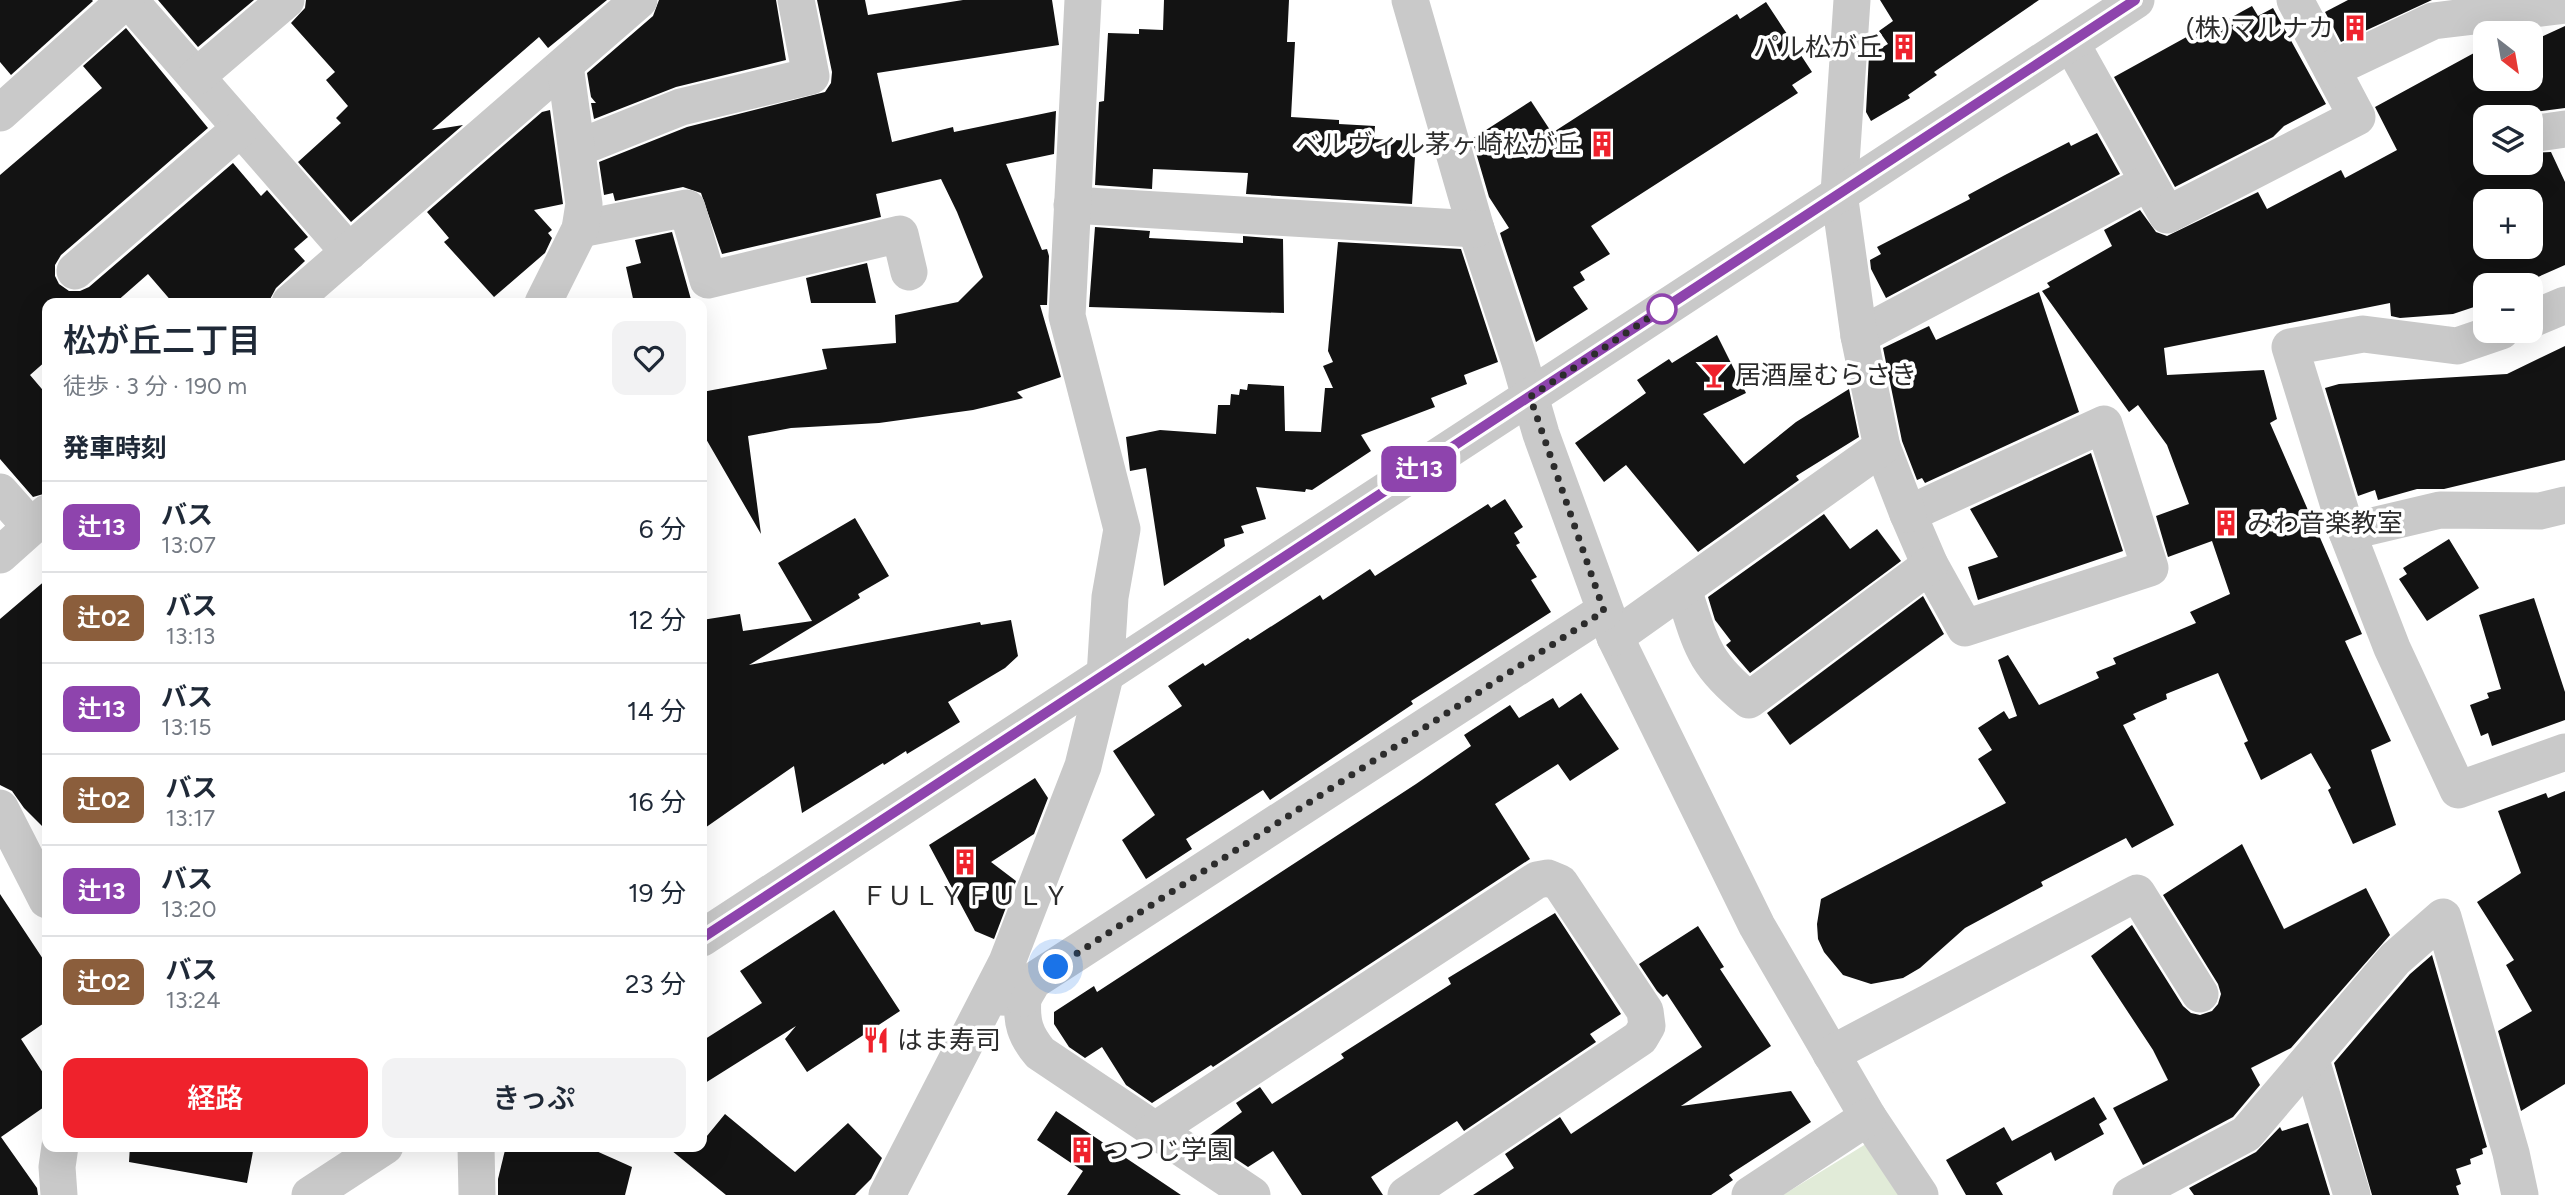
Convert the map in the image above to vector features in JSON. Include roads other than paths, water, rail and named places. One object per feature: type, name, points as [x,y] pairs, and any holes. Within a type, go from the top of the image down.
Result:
[{"type":"street","points":[[0,113],[128,0],[349,252]]},
{"type":"street","points":[[196,77],[286,0]]},
{"type":"street","points":[[296,298],[639,0]]},
{"type":"street","points":[[578,148],[681,107],[811,76],[796,0]]},
{"type":"street","points":[[1083,0],[1067,316],[1122,529],[1110,597],[1105,676],[1083,766],[1007,962],[1006,997],[1021,1019],[1027,1038],[1040,1054],[1252,1195]]},
{"type":"street","points":[[1410,0],[1476,229],[1530,397],[1609,624],[1757,926],[1868,1117],[1920,1195]]},
{"type":"street","points":[[1852,0],[1839,193],[1860,336],[1882,447],[1908,514],[1930,565],[1965,628],[2150,568],[2104,424],[1908,514]]},
{"type":"street","points":[[707,935],[2136,0]]},
{"type":"street","points":[[2071,43],[2166,215],[2357,117],[2295,0]]},
{"type":"street","points":[[2332,69],[2433,21],[2565,5]]},
{"type":"street","points":[[546,298],[580,229],[584,204],[565,65]]},
{"type":"street","points":[[75,271],[241,128]]},
{"type":"street","points":[[1860,336],[2147,183]]},
{"type":"street","points":[[1072,205],[1476,229]]},
{"type":"street","points":[[580,229],[687,208],[708,280],[900,234],[909,272]]},
{"type":"street","points":[[2543,314],[2565,304]]},
{"type":"street","points":[[2473,341],[2457,346],[2363,334],[2290,347],[2347,532],[2392,648],[2458,790],[2565,752]]},
{"type":"street","points":[[887,1195],[1006,997],[1609,624],[1683,589],[1882,447]]},
{"type":"street","points":[[0,492],[39,520],[0,555]]},
{"type":"street","points":[[2347,532],[2440,510],[2540,511],[2565,505]]},
{"type":"street","points":[[1683,589],[1703,651],[1720,677],[1749,700],[1930,565]]},
{"type":"street","points":[[0,808],[37,845],[42,872]]},
{"type":"street","points":[[1154,1131],[1537,880],[1548,878],[1560,883],[1645,1011],[1647,1026],[1640,1038],[1406,1195]]},
{"type":"street","points":[[1831,1054],[2137,893],[2200,994]]},
{"type":"street","points":[[2132,1195],[2246,1134],[2395,959],[2443,917],[2511,1153],[2520,1195]]},
{"type":"street","points":[[2311,1060],[2351,1195]]},
{"type":"street","points":[[1750,1195],[1868,1117]]},
{"type":"street","points":[[59,1152],[59,1195]]},
{"type":"street","points":[[310,1195],[376,1152]]},
{"type":"street","points":[[475,1152],[477,1195]]},
{"type":"place","name":"(株)マルナカ","points":[[2355,28]]},
{"type":"place","name":"パル松が丘","points":[[1904,47]]},
{"type":"place","name":"ベルヴィル茅ヶ崎松が丘","points":[[1602,144]]},
{"type":"place","name":"居酒屋むらさき","points":[[1714,375]]},
{"type":"place","name":"みわ音楽教室","points":[[2226,523]]},
{"type":"place","name":"ＦＵＬＹＦＵＬＹ","points":[[965,862]]},
{"type":"place","name":"はま寿司","points":[[876,1040]]},
{"type":"place","name":"つつじ学園","points":[[1082,1150]]}]
